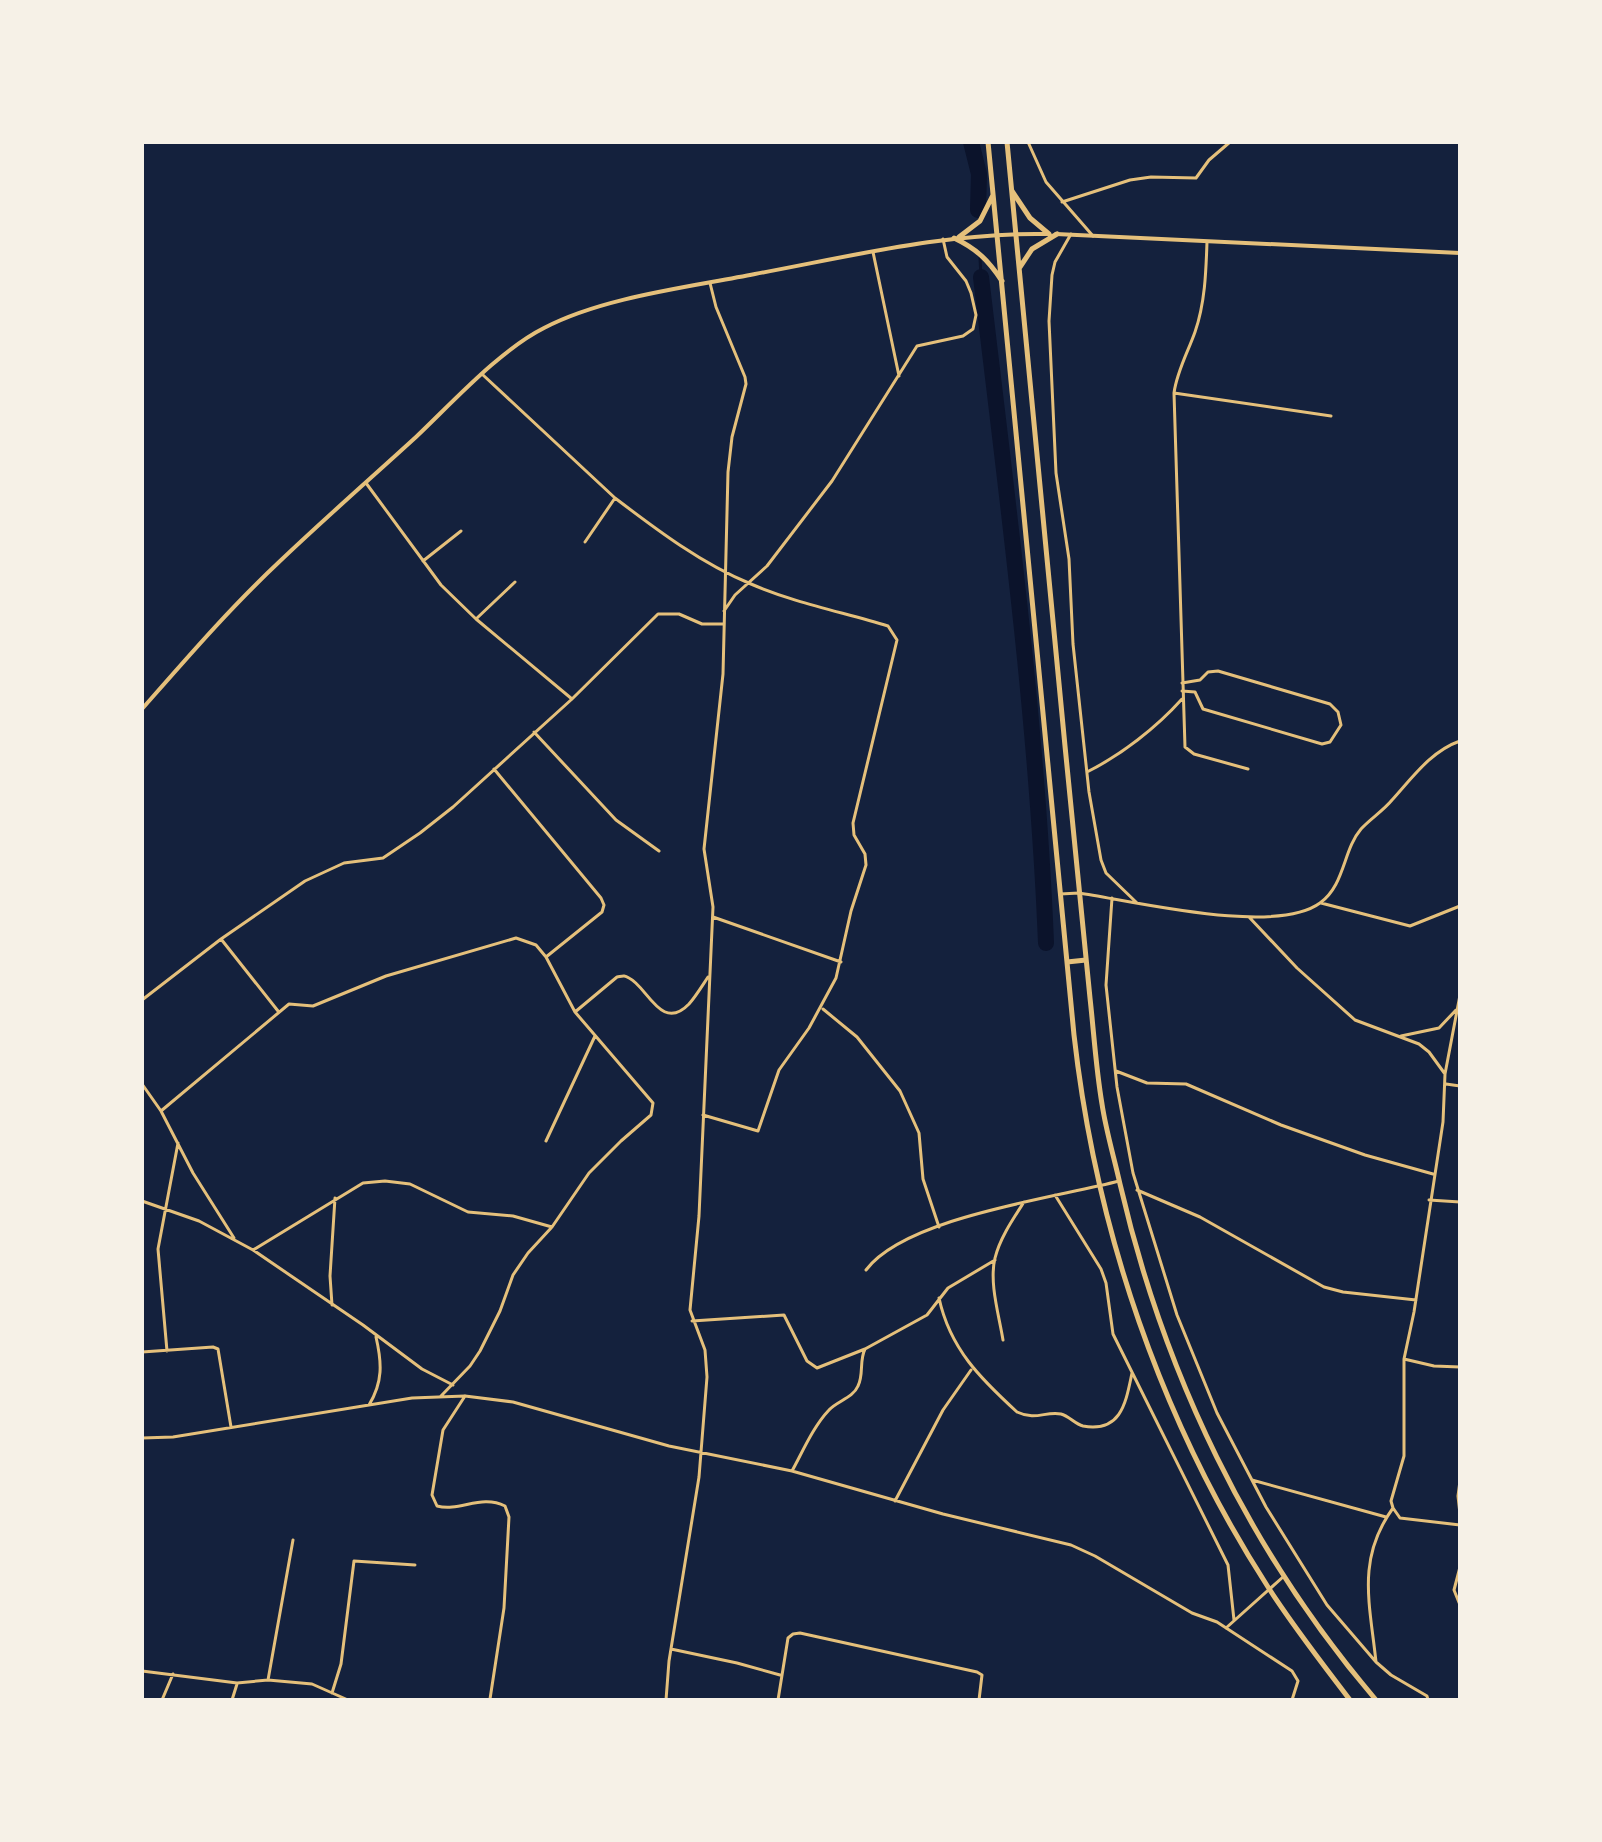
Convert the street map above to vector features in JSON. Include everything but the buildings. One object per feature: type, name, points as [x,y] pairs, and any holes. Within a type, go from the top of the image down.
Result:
[{"type":"main road","points":[[988,142],[1078,1072],[1100,1186],[1130,1292],[1165,1389],[1212,1489],[1268,1588],[1350,1700]]},
{"type":"main road","points":[[1007,142],[1086,960],[1102,1104],[1119,1181],[1144,1274],[1187,1393],[1226,1478],[1283,1577],[1376,1700]]},
{"type":"main road","points":[[1012,190],[1030,218],[1049,234]]},
{"type":"main road","points":[[994,194],[980,221],[957,237],[983,255],[1002,282]]},
{"type":"main road","points":[[1018,269],[1032,249],[1057,234]]},
{"type":"main road","points":[[1067,962],[1086,960]]},
{"type":"street","points":[[1028,142],[1046,182],[1093,236]]},
{"type":"street","points":[[1062,202],[1130,180],[1196,178],[1209,160],[1230,142]]},
{"type":"street","points":[[142,709],[202,640],[277,564],[483,375],[528,337],[570,317],[638,298],[710,283],[943,239],[998,233],[1460,253]]},
{"type":"street","points":[[1071,234],[1055,262],[1049,321],[1056,473],[1069,559],[1071,621],[1094,831],[1104,869],[1137,903]]},
{"type":"street","points":[[724,611],[735,595],[767,566],[832,481],[917,346],[963,336],[975,323],[971,293],[966,281],[947,257],[943,239]]},
{"type":"street","points":[[1207,242],[1199,320],[1174,393],[1185,747],[1188,751],[1248,769]]},
{"type":"street","points":[[873,252],[899,376]]},
{"type":"street","points":[[666,1700],[671,1649],[695,1506],[708,1362],[692,1321],[690,1292],[699,1216],[712,916],[712,892],[704,849],[722,698],[728,472],[745,377],[716,307],[710,283]]},
{"type":"street","points":[[483,375],[615,498],[669,538],[749,584],[888,626],[897,640],[853,823],[854,835],[866,859],[847,925],[841,962],[821,1008],[779,1070],[758,1131],[703,1115]]},
{"type":"street","points":[[1174,393],[1331,416]]},
{"type":"street","points":[[366,483],[441,585],[476,619],[572,699]]},
{"type":"street","points":[[585,542],[615,498]]},
{"type":"street","points":[[423,561],[461,531]]},
{"type":"street","points":[[476,619],[515,582]]},
{"type":"street","points":[[142,1000],[221,939],[305,881],[333,867],[383,858],[453,807],[572,699],[658,614],[679,614],[702,624],[724,624]]},
{"type":"street","points":[[1181,683],[1200,680],[1208,672],[1218,671],[1330,704],[1338,712],[1341,725],[1330,742],[1322,744],[1203,709],[1195,692],[1182,691]]},
{"type":"street","points":[[1087,772],[1159,723],[1182,699]]},
{"type":"street","points":[[534,732],[616,820],[659,851]]},
{"type":"street","points":[[1321,903],[1345,868],[1360,830],[1441,749],[1460,741]]},
{"type":"street","points":[[494,769],[604,905],[602,912],[546,957]]},
{"type":"street","points":[[1060,894],[1079,893],[1249,917],[1288,915],[1321,903],[1410,926],[1460,906]]},
{"type":"street","points":[[1112,898],[1106,985],[1126,1136],[1137,1190],[1194,1360],[1273,1520],[1327,1605],[1381,1669],[1427,1696],[1428,1700]]},
{"type":"street","points":[[712,916],[841,962]]},
{"type":"street","points":[[1249,917],[1297,968],[1355,1020],[1419,1044],[1445,1074]]},
{"type":"street","points":[[161,1111],[289,1004],[313,1006],[401,971],[516,938],[536,945],[546,957],[575,1012],[653,1103],[654,1110],[589,1173],[552,1227],[528,1253],[513,1275],[500,1311],[480,1351],[441,1396]]},
{"type":"street","points":[[221,939],[278,1012]]},
{"type":"street","points":[[575,1012],[617,977],[626,976],[659,1009],[678,1011],[687,1006],[708,977]]},
{"type":"street","points":[[1460,995],[1445,1074],[1443,1122],[1416,1300],[1404,1359],[1404,1456],[1392,1493],[1393,1508],[1400,1518],[1460,1525]]},
{"type":"street","points":[[1400,1036],[1439,1028],[1459,1007]]},
{"type":"street","points":[[821,1008],[857,1037],[900,1091],[919,1133],[923,1179],[939,1227]]},
{"type":"street","points":[[546,1141],[595,1036]]},
{"type":"street","points":[[1116,1071],[1147,1083],[1186,1084],[1281,1125],[1365,1155],[1433,1174]]},
{"type":"street","points":[[142,1084],[161,1111],[193,1173],[236,1241]]},
{"type":"street","points":[[1446,1084],[1460,1086]]},
{"type":"street","points":[[167,1351],[158,1260],[178,1143]]},
{"type":"street","points":[[253,1250],[363,1183],[398,1181],[468,1212],[513,1216],[552,1227]]},
{"type":"street","points":[[866,1270],[885,1249],[939,1227],[1024,1202],[1119,1181]]},
{"type":"street","points":[[1137,1190],[1200,1217],[1324,1287],[1416,1300]]},
{"type":"street","points":[[1055,1195],[1101,1269],[1113,1334],[1228,1565],[1234,1620]]},
{"type":"street","points":[[332,1305],[330,1276],[335,1198]]},
{"type":"street","points":[[1429,1200],[1460,1202]]},
{"type":"street","points":[[142,1201],[199,1221],[253,1250],[422,1369],[453,1385]]},
{"type":"street","points":[[1003,1340],[995,1260],[1006,1232],[1024,1202]]},
{"type":"street","points":[[692,1321],[784,1315],[807,1361],[817,1368],[865,1349],[927,1315],[939,1298],[959,1280],[995,1260]]},
{"type":"street","points":[[939,1298],[951,1331],[972,1369],[1017,1412],[1034,1418],[1059,1414],[1080,1425],[1104,1425],[1122,1412],[1132,1373]]},
{"type":"street","points":[[369,1405],[380,1383],[382,1370],[375,1334]]},
{"type":"street","points":[[142,1352],[218,1349],[231,1428]]},
{"type":"street","points":[[792,1471],[821,1420],[832,1407],[854,1393],[859,1385],[861,1357],[865,1349]]},
{"type":"street","points":[[1404,1359],[1434,1366],[1460,1367]]},
{"type":"street","points":[[895,1501],[943,1410],[972,1369]]},
{"type":"street","points":[[142,1438],[173,1437],[441,1396],[513,1402],[699,1452],[792,1471],[1083,1550],[1185,1609],[1226,1628],[1292,1671],[1298,1681],[1292,1700]]},
{"type":"street","points":[[465,1396],[443,1430],[432,1495],[433,1502],[444,1508],[477,1501],[496,1502],[505,1506],[509,1517],[504,1608],[490,1699]]},
{"type":"street","points":[[1252,1480],[1386,1517]]},
{"type":"street","points":[[1460,1481],[1460,1514]]},
{"type":"street","points":[[1376,1662],[1367,1572],[1376,1535],[1393,1508]]},
{"type":"street","points":[[268,1680],[293,1540]]},
{"type":"street","points":[[332,1693],[341,1664],[354,1561],[415,1565]]},
{"type":"street","points":[[1460,1567],[1454,1590],[1460,1605]]},
{"type":"street","points":[[1226,1628],[1283,1577]]},
{"type":"street","points":[[778,1700],[788,1638],[800,1633],[977,1672],[982,1675],[979,1700]]},
{"type":"street","points":[[671,1649],[781,1675]]},
{"type":"street","points":[[142,1671],[237,1683],[268,1680],[319,1685],[348,1700]]},
{"type":"street","points":[[162,1700],[173,1673]]},
{"type":"street","points":[[232,1700],[237,1683]]},
{"type":"waterway","points":[[971,142],[979,174],[978,210]]},
{"type":"waterway","points":[[980,258],[981,277]]},
{"type":"waterway","points":[[981,277],[1028,693],[1046,943]]}]
